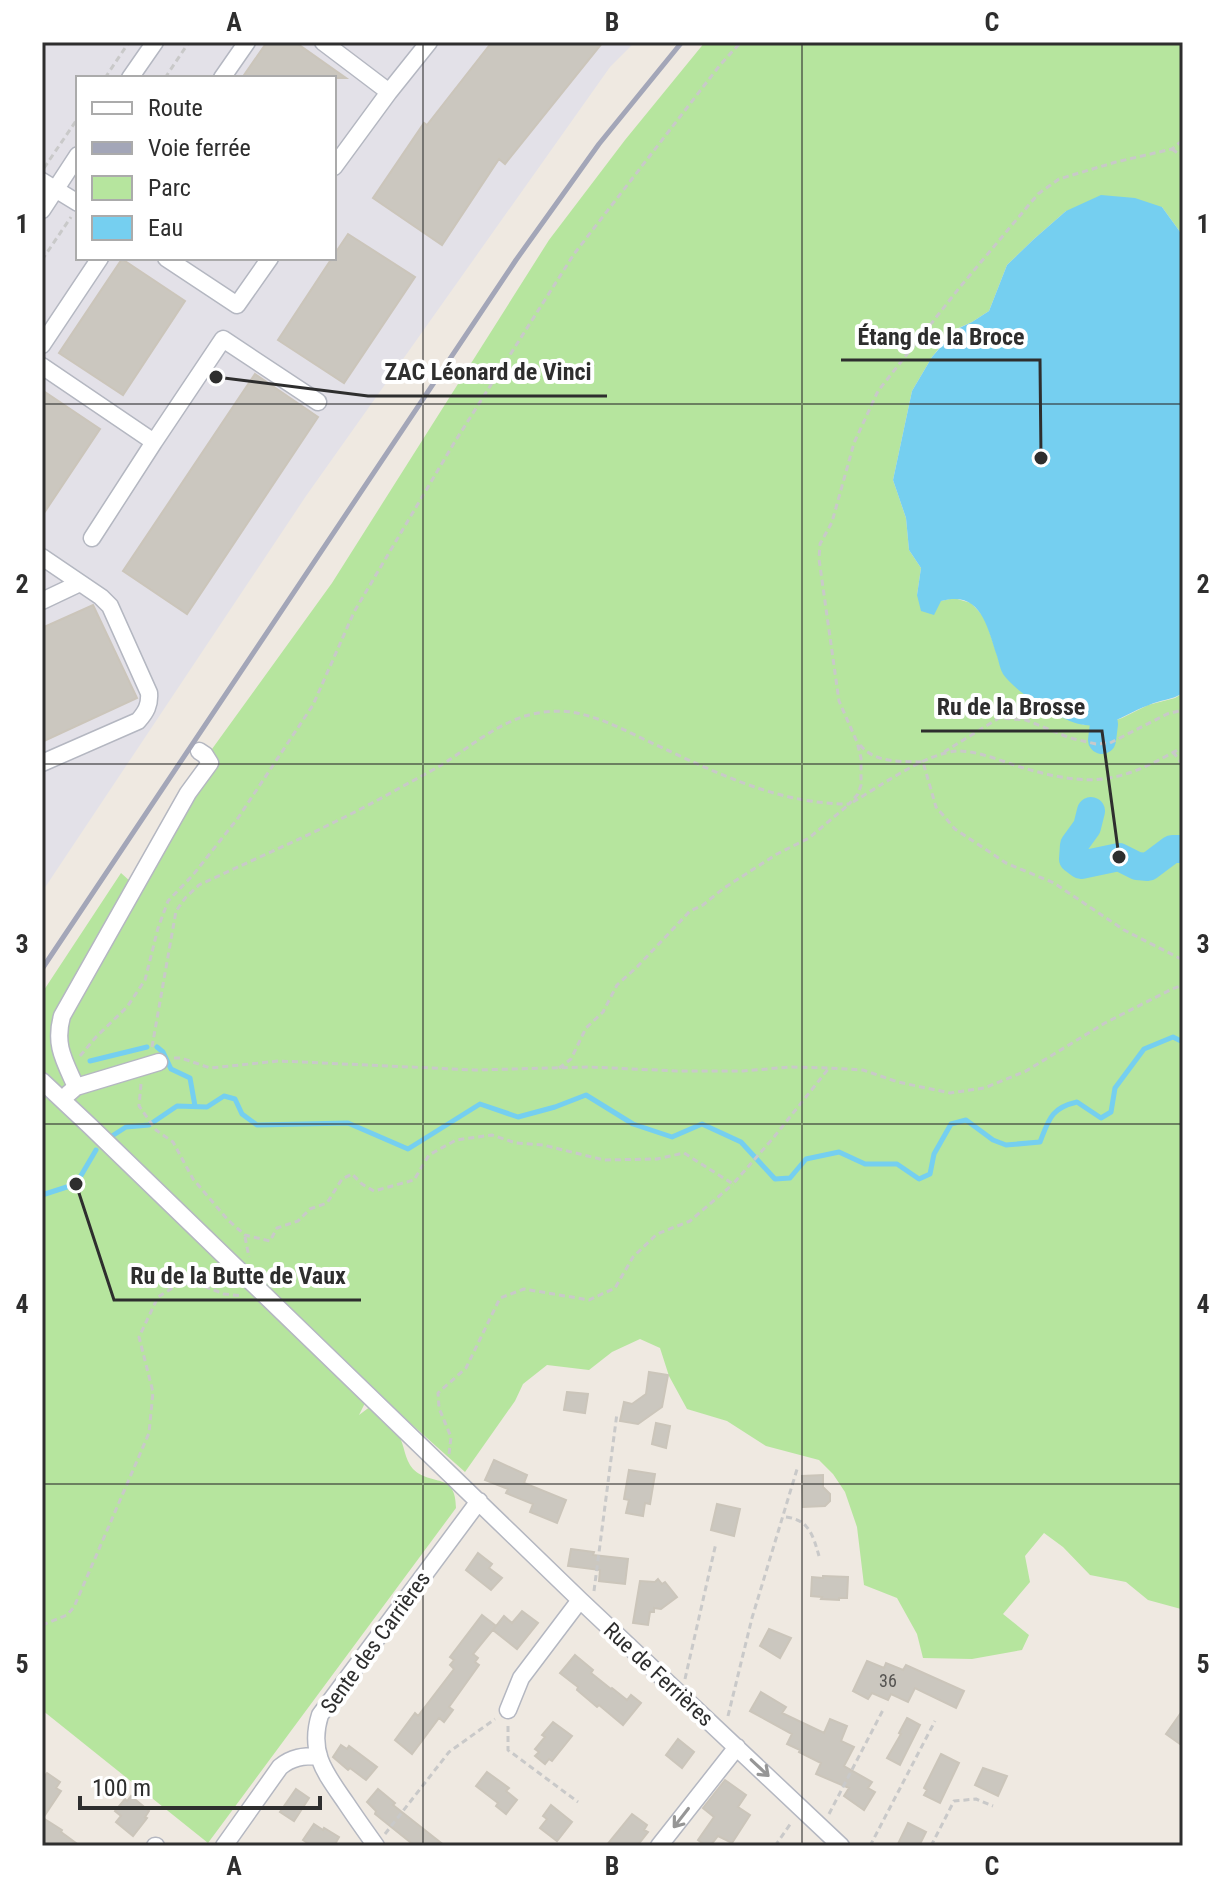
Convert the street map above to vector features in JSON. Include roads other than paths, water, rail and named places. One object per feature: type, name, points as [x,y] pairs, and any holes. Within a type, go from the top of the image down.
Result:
[{"type":"street","points":[[131,76],[155,42]]},
{"type":"street","points":[[223,76],[247,42]]},
{"type":"street","points":[[323,42],[389,92]]},
{"type":"street","points":[[336,164],[429,42]]},
{"type":"street","points":[[42,210],[48,185],[76,157]]},
{"type":"street","points":[[48,185],[74,210]]},
{"type":"street","points":[[42,345],[99,260]]},
{"type":"street","points":[[169,260],[237,305],[269,260]]},
{"type":"street","points":[[92,538],[223,339],[318,402]]},
{"type":"street","points":[[42,366],[154,442]]},
{"type":"street","points":[[42,557],[110,606],[149,693],[150,703],[138,721],[42,763]]},
{"type":"street","points":[[42,601],[80,583]]},
{"type":"street","points":[[76,1087],[58,1047],[57,1032],[62,1016],[188,793],[210,763],[199,751]]},
{"type":"street","points":[[61,1100],[76,1087],[158,1062]]},
{"type":"street","name":"Rue de Ferrières","points":[[42,1081],[841,1846]]},
{"type":"street","name":"Sente des Carrières","points":[[319,1756],[316,1730],[320,1715],[479,1501]]},
{"type":"street","points":[[508,1710],[521,1678],[586,1605]]},
{"type":"street","points":[[659,1846],[737,1747]]},
{"type":"street","points":[[224,1846],[280,1767],[290,1759],[305,1756],[319,1756],[322,1768],[380,1841]]},
{"type":"water","points":[[1101,195],[1135,198],[1162,207],[1183,236],[1183,693],[1109,723],[1089,725],[1053,713],[1028,698],[1009,681],[1001,670],[990,633],[974,606],[954,599],[941,601],[934,615],[921,611],[917,595],[921,568],[909,550],[906,518],[893,480],[912,391],[932,357],[955,330],[989,311],[1007,265],[1034,239],[1066,211]]},
{"type":"waterway","points":[[1102,740],[1104,724]]},
{"type":"waterway","points":[[1091,811],[1087,827],[1074,845],[1073,859],[1081,865],[1119,857],[1137,866],[1148,867],[1172,849],[1183,849]]},
{"type":"waterway","points":[[112,1136],[126,1127],[149,1125],[177,1106],[207,1107],[224,1096],[235,1099],[242,1114],[257,1125],[348,1123],[408,1149],[480,1104],[518,1117],[586,1095],[633,1124],[672,1137],[702,1124],[741,1142],[775,1179],[790,1178],[806,1159],[839,1152],[865,1164],[897,1164],[919,1179],[930,1174],[934,1154],[951,1124],[966,1120],[993,1140],[1006,1145],[1040,1142],[1052,1116],[1068,1104],[1077,1102],[1101,1118],[1111,1112],[1115,1088],[1144,1049],[1173,1037],[1183,1042]]},
{"type":"waterway","points":[[90,1061],[147,1047]]},
{"type":"waterway","points":[[157,1047],[171,1069],[190,1078],[195,1106]]},
{"type":"waterway","points":[[42,1195],[76,1184],[96,1150]]},
{"type":"railway","points":[[42,969],[516,260],[599,144],[682,42]]},
{"type":"place","name":"ZAC Léonard de Vinci","points":[[216,377]]},
{"type":"place","name":"Étang de la Broce","points":[[1041,458]]},
{"type":"place","name":"Ru de la Brosse","points":[[1119,857]]},
{"type":"place","name":"Ru de la Butte de Vaux","points":[[76,1184]]}]
